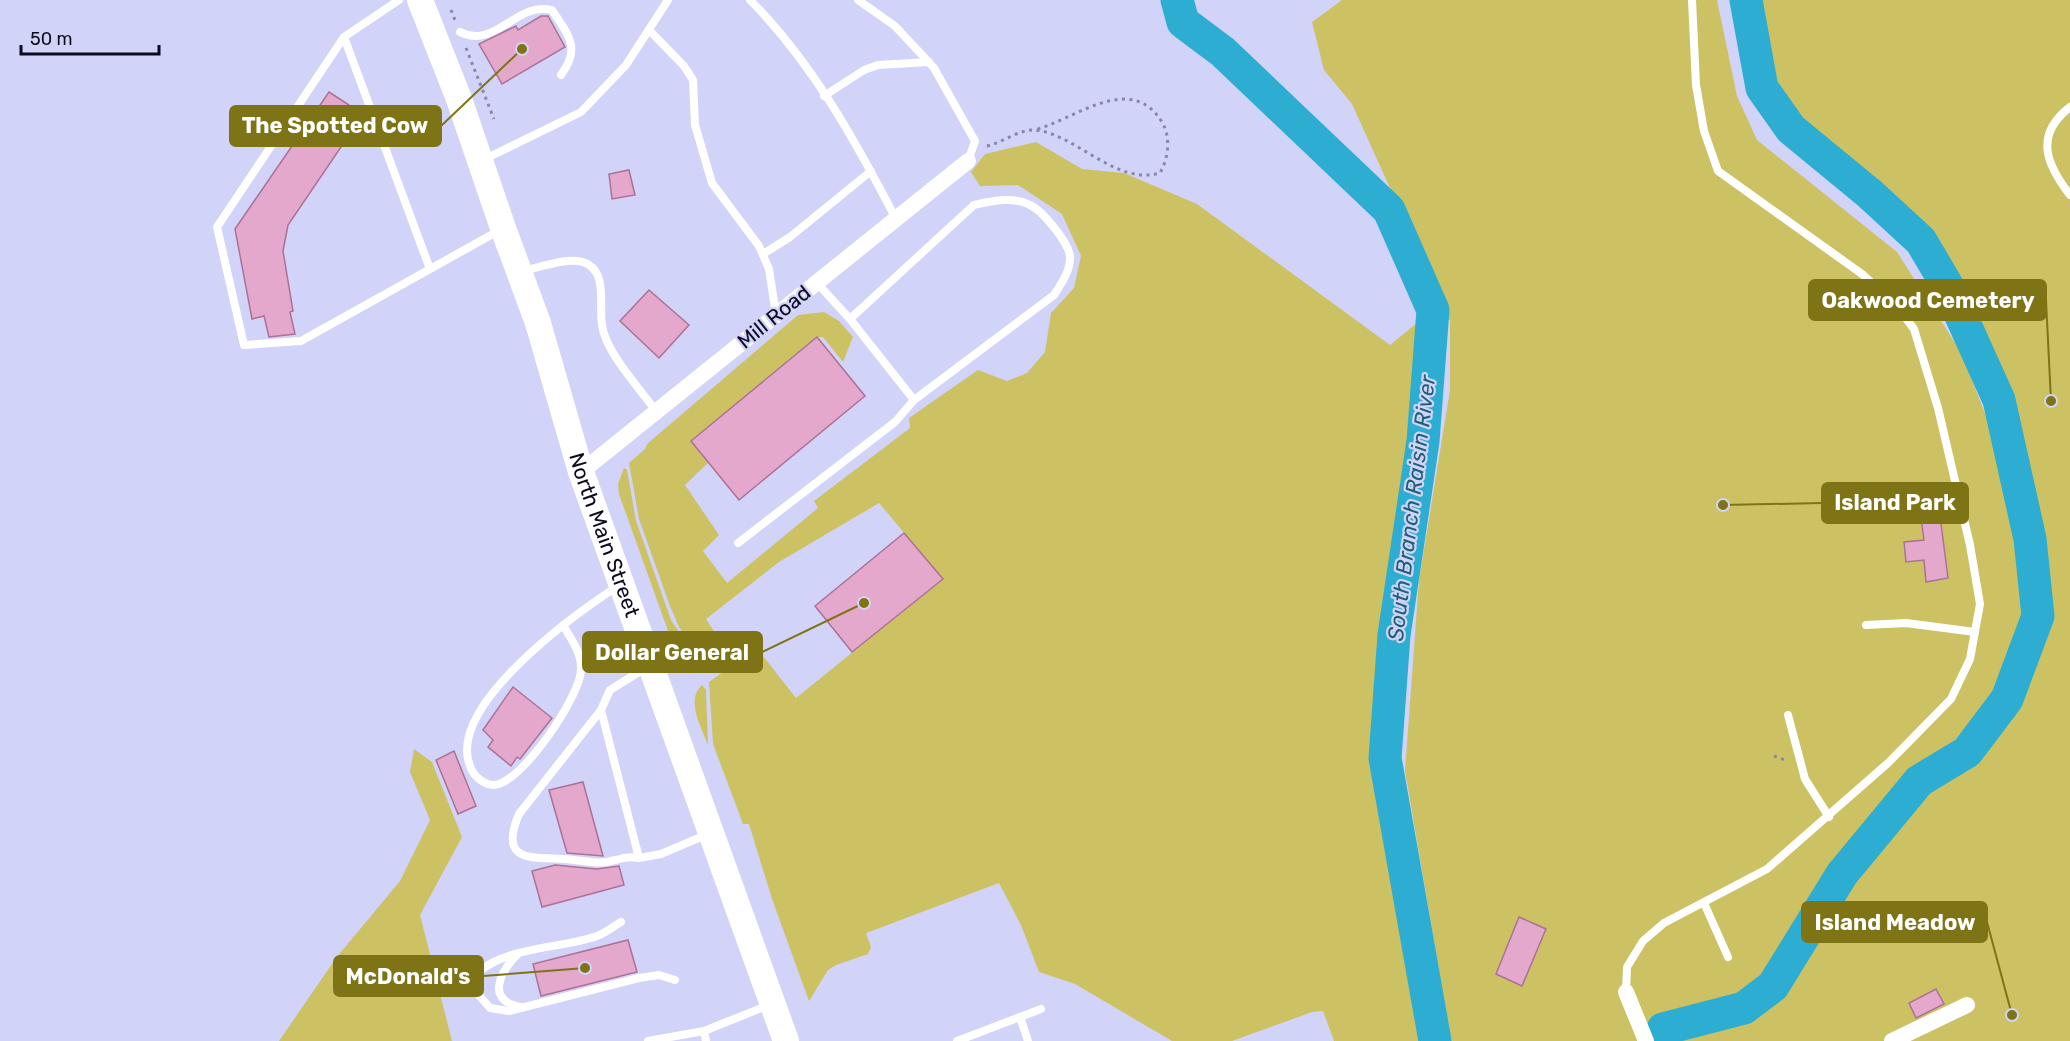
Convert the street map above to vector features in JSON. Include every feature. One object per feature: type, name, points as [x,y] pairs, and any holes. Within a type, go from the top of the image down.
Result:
[{"type":"main road","name":"North Main Street","points":[[420,0],[459,99],[502,228],[538,323],[581,472],[786,1041]]},
{"type":"street","name":"Mill Road","points":[[581,472],[896,219],[970,153]]},
{"type":"street","points":[[1626,992],[1646,1041]]},
{"type":"street","points":[[1892,1041],[1967,1005]]},
{"type":"lane","points":[[399,0],[344,37],[217,227],[244,345],[301,341],[502,228]]},
{"type":"lane","points":[[480,161],[581,112],[626,65],[668,0]]},
{"type":"lane","points":[[750,0],[806,66],[871,171],[896,219]]},
{"type":"lane","points":[[858,0],[895,26],[929,62],[975,141],[970,153]]},
{"type":"lane","points":[[1626,992],[1627,967],[1643,941],[1664,923],[1767,869],[1829,817],[1924,728],[1951,699],[1970,659],[1980,604],[1970,545],[1938,408],[1914,329],[1896,305],[1862,274],[1718,171],[1704,130],[1696,85],[1692,0]]},
{"type":"lane","points":[[460,32],[472,38],[485,36],[523,15],[544,8],[552,10],[573,48],[572,60],[561,75]]},
{"type":"lane","points":[[649,30],[684,66],[693,80],[695,125],[712,183],[763,254],[769,268],[776,315]]},
{"type":"lane","points":[[344,37],[430,269]]},
{"type":"lane","points":[[824,96],[871,67],[929,62]]},
{"type":"lane","points":[[2070,108],[2062,113],[2049,134],[2045,149],[2056,177],[2070,195]]},
{"type":"lane","points":[[763,254],[790,237],[871,171]]},
{"type":"lane","points":[[738,543],[895,422],[914,400],[1054,295],[1065,277],[1070,256],[1058,231],[1030,205],[1000,199],[974,205],[850,320]]},
{"type":"lane","points":[[519,272],[577,259],[592,266],[598,275],[601,294],[599,319],[607,342],[656,411]]},
{"type":"lane","points":[[817,283],[914,400]]},
{"type":"lane","points":[[563,625],[579,651],[581,670],[576,693],[566,711],[507,782],[493,785],[483,782],[472,773],[466,756],[467,740],[473,721],[516,666],[563,625],[621,584]]},
{"type":"lane","points":[[1866,625],[1906,623],[1975,632]]},
{"type":"lane","points":[[651,665],[610,690],[601,710],[519,814],[512,830],[514,845],[521,854],[535,860],[606,862],[623,856],[639,858],[662,854],[711,832]]},
{"type":"lane","points":[[601,710],[639,858]]},
{"type":"lane","points":[[1788,715],[1805,779],[1829,817]]},
{"type":"lane","points":[[1704,903],[1728,957]]},
{"type":"lane","points":[[621,922],[598,936],[488,964],[480,971],[477,993],[490,1008],[509,1011],[639,978],[659,975],[675,980]]},
{"type":"lane","points":[[518,955],[503,972],[499,983],[500,994],[506,1002],[523,1007]]},
{"type":"lane","points":[[648,1041],[704,1031],[773,1003]]},
{"type":"lane","points":[[957,1041],[1041,1009]]},
{"type":"lane","points":[[1020,1017],[1028,1041]]},
{"type":"lane","points":[[704,1031],[706,1041]]},
{"type":"path","points":[[451,10],[494,118]]},
{"type":"path","points":[[970,153],[1034,130],[1050,126],[1092,104],[1133,100],[1148,108],[1164,127],[1167,142],[1166,164],[1160,173],[1146,177],[1088,155],[1065,141],[1034,130]]},
{"type":"shaded area","points":[[1342,0],[1717,0],[1737,96],[1757,140],[1897,252],[1961,352],[2004,462],[2026,549],[2032,616],[2019,659],[1949,763],[1967,752],[2007,699],[2038,616],[2030,539],[1999,400],[1948,287],[1921,241],[1791,129],[1762,88],[1750,0],[2070,0],[2070,1041],[1451,1041],[1405,771],[1419,580],[1450,390],[1450,321],[1352,104],[1324,70],[1312,22]]},
{"type":"shaded area","points":[[1036,142],[1082,169],[1124,173],[1197,204],[1390,345],[1433,310],[1423,441],[1394,635],[1385,758],[1435,1041],[1334,1041],[1323,1011],[1312,1012],[1232,1041],[1172,1041],[1075,984],[1039,972],[1021,925],[999,883],[866,933],[871,947],[868,954],[828,970],[809,1001],[772,899],[749,824],[743,824],[713,744],[709,682],[757,648],[796,698],[943,579],[879,503],[779,562],[706,619],[716,634],[698,653],[679,627],[670,606],[639,519],[629,463],[645,449],[647,444],[798,315],[824,312],[839,321],[853,337],[843,362],[823,337],[817,337],[692,440],[709,462],[685,485],[719,535],[703,551],[727,583],[818,508],[814,501],[910,428],[909,418],[978,370],[1007,381],[1027,373],[1045,352],[1051,313],[1074,288],[1081,256],[1062,214],[1018,185],[980,186],[971,172],[985,154]]},
{"type":"shaded area","points":[[624,468],[627,470],[636,521],[671,620],[687,644],[691,657],[682,655],[673,645],[619,494],[618,484]]},
{"type":"shaded area","points":[[702,685],[706,690],[708,745],[695,706],[697,691]]},
{"type":"shaded area","points":[[414,749],[432,762],[462,837],[420,915],[452,1041],[279,1041],[336,958],[400,881],[430,820],[410,772]]},
{"type":"building","points":[[541,16],[548,16],[565,47],[502,84],[479,44],[516,26],[518,30]]},
{"type":"building","points":[[329,92],[349,105],[344,112],[358,122],[288,225],[283,251],[293,311],[290,312],[295,334],[269,337],[264,316],[252,319],[235,229]]},
{"type":"building","points":[[629,170],[635,195],[612,199],[609,174]]},
{"type":"building","points":[[649,290],[689,325],[659,358],[620,321]]},
{"type":"building","points":[[817,337],[865,396],[739,500],[691,441]]},
{"type":"building","points":[[1940,516],[1948,578],[1926,582],[1924,560],[1906,562],[1904,542],[1924,540],[1921,518]]},
{"type":"building","points":[[904,533],[943,579],[852,652],[815,606]]},
{"type":"building","points":[[513,687],[552,718],[520,759],[517,757],[511,766],[488,747],[493,740],[483,730]]},
{"type":"building","points":[[454,751],[476,806],[458,814],[436,760]]},
{"type":"building","points":[[583,782],[603,856],[567,853],[549,790]]},
{"type":"building","points":[[555,865],[597,869],[619,866],[624,885],[542,907],[532,871]]},
{"type":"building","points":[[1519,917],[1546,929],[1522,986],[1496,974]]},
{"type":"building","points":[[628,940],[637,972],[541,996],[533,964]]},
{"type":"building","points":[[1936,989],[1944,1004],[1916,1018],[1909,1003]]},
{"type":"waterway","name":"South Branch Raisin River","points":[[1177,0],[1183,22],[1223,52],[1389,210],[1433,310],[1423,441],[1394,635],[1385,758],[1435,1041]]},
{"type":"waterway","name":"South Branch Raisin River","points":[[1663,1029],[1744,1008],[1773,986],[1842,874],[1919,781],[1967,752],[2007,699],[2038,616],[2030,539],[1999,400],[1948,287],[1921,241],[1870,194],[1791,129],[1762,88],[1746,0]]},
{"type":"place","name":"The Spotted Cow","points":[[522,49]]},
{"type":"place","name":"Oakwood Cemetery","points":[[2051,401]]},
{"type":"place","name":"Island Park","points":[[1723,505]]},
{"type":"place","name":"Dollar General","points":[[864,603]]},
{"type":"place","name":"McDonald's","points":[[585,968]]},
{"type":"place","name":"Island Meadow","points":[[2012,1015]]}]
